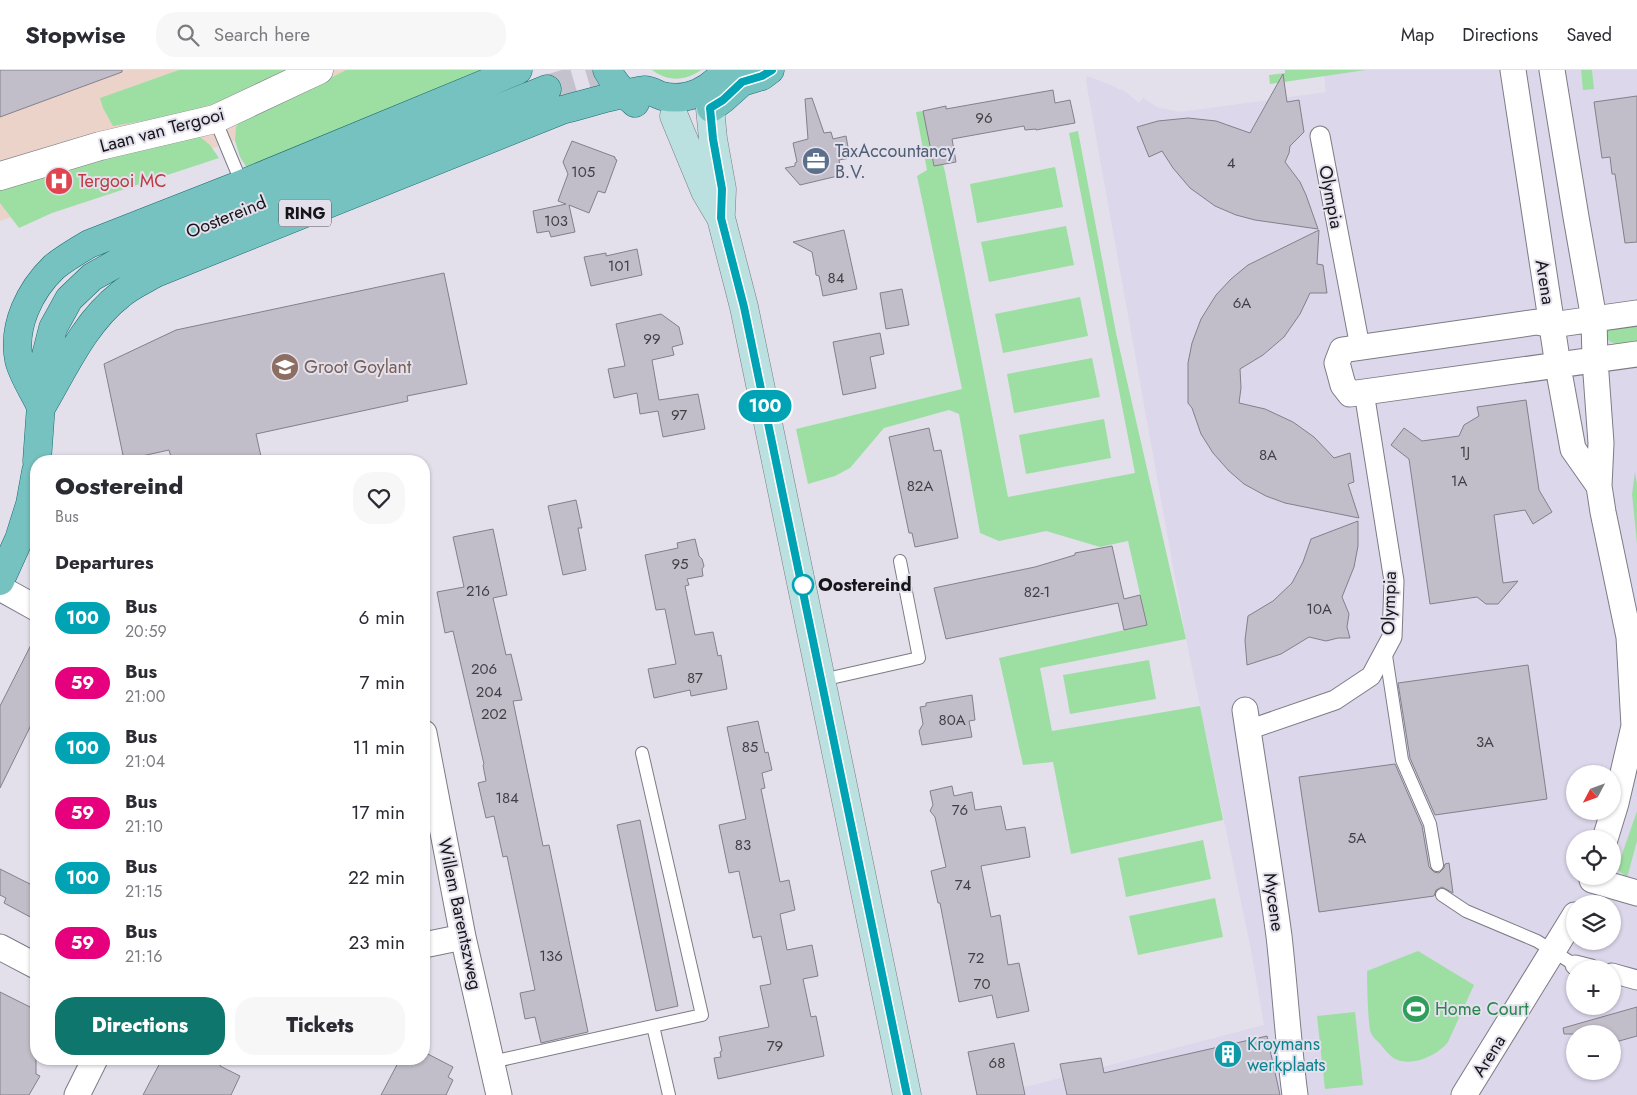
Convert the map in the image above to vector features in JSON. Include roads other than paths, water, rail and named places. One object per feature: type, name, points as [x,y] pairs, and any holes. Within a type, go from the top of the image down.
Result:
[{"type":"main road","name":"RING","points":[[41,408],[19,362],[17,340],[22,317],[34,291],[53,268],[68,256],[89,244],[242,184],[518,70]]},
{"type":"main road","points":[[607,70],[613,81],[633,85],[663,96],[678,97],[700,93],[723,82],[742,82],[762,76],[770,70]]},
{"type":"main road","points":[[633,85],[641,108],[658,114],[674,116],[692,114],[723,82]]},
{"type":"main road","points":[[721,218],[722,189],[713,139],[723,82]]},
{"type":"main road","name":"RING","points":[[41,408],[99,314],[120,294],[156,273],[562,110],[611,96],[633,85]]},
{"type":"main road","name":"Oostereind","points":[[37,455],[44,363],[53,328],[69,299],[92,277],[117,263],[213,222],[547,89]]},
{"type":"main road","points":[[674,116],[705,191],[721,218],[744,307],[907,1095]]},
{"type":"main road","points":[[0,581],[30,504]]},
{"type":"street","name":"Laan van Tergooi","points":[[0,176],[100,146],[215,119],[319,70]]},
{"type":"street","name":"Arena","points":[[1513,70],[1558,366],[1573,449],[1599,486]]},
{"type":"street","name":"Arena","points":[[1552,70],[1594,319],[1601,443],[1599,486],[1629,637],[1634,726],[1608,830]]},
{"type":"street","name":"Olympia","points":[[1320,136],[1360,347]]},
{"type":"street","points":[[1637,313],[1552,326],[1537,322],[1360,347],[1342,350],[1337,363],[1342,385],[1350,394],[1637,354]]},
{"type":"street","name":"Olympia","points":[[1246,720],[1335,700],[1370,676],[1392,636],[1394,582],[1364,392]]},
{"type":"street","points":[[0,588],[30,605]]},
{"type":"street","name":"Mycene","points":[[1246,720],[1278,934],[1287,1003],[1295,1095]]},
{"type":"street","name":"Willem Barentszweg","points":[[430,764],[463,937],[499,1095]]},
{"type":"street","points":[[1614,885],[1635,892]]},
{"type":"street","name":"Arena","points":[[1464,1095],[1566,930]]},
{"type":"street","points":[[430,944],[463,937]]},
{"type":"street","points":[[0,947],[30,963]]},
{"type":"street","points":[[1621,976],[1637,980]]},
{"type":"street","points":[[76,1095],[92,1065]]},
{"type":"lane","points":[[215,119],[242,184]]},
{"type":"lane","points":[[822,680],[919,658],[900,562]]},
{"type":"lane","points":[[1385,649],[1402,760],[1430,824],[1437,864]]},
{"type":"lane","points":[[492,1062],[702,1015],[642,753]]},
{"type":"lane","points":[[1442,895],[1466,911],[1537,942],[1569,960]]},
{"type":"lane","points":[[653,1026],[669,1095]]},
{"type":"tunnel","points":[[547,89],[611,70]]},
{"type":"place","name":"TaxAccountancy B.V.","points":[[816,161]]},
{"type":"place","name":"Tergooi MC","points":[[59,181]]},
{"type":"place","name":"Groot Goylant","points":[[285,367]]},
{"type":"place","name":"Oostereind","points":[[803,585]]},
{"type":"place","name":"Home Court","points":[[1416,1009]]},
{"type":"place","name":"Kroymans werkplaats","points":[[1228,1054]]}]
